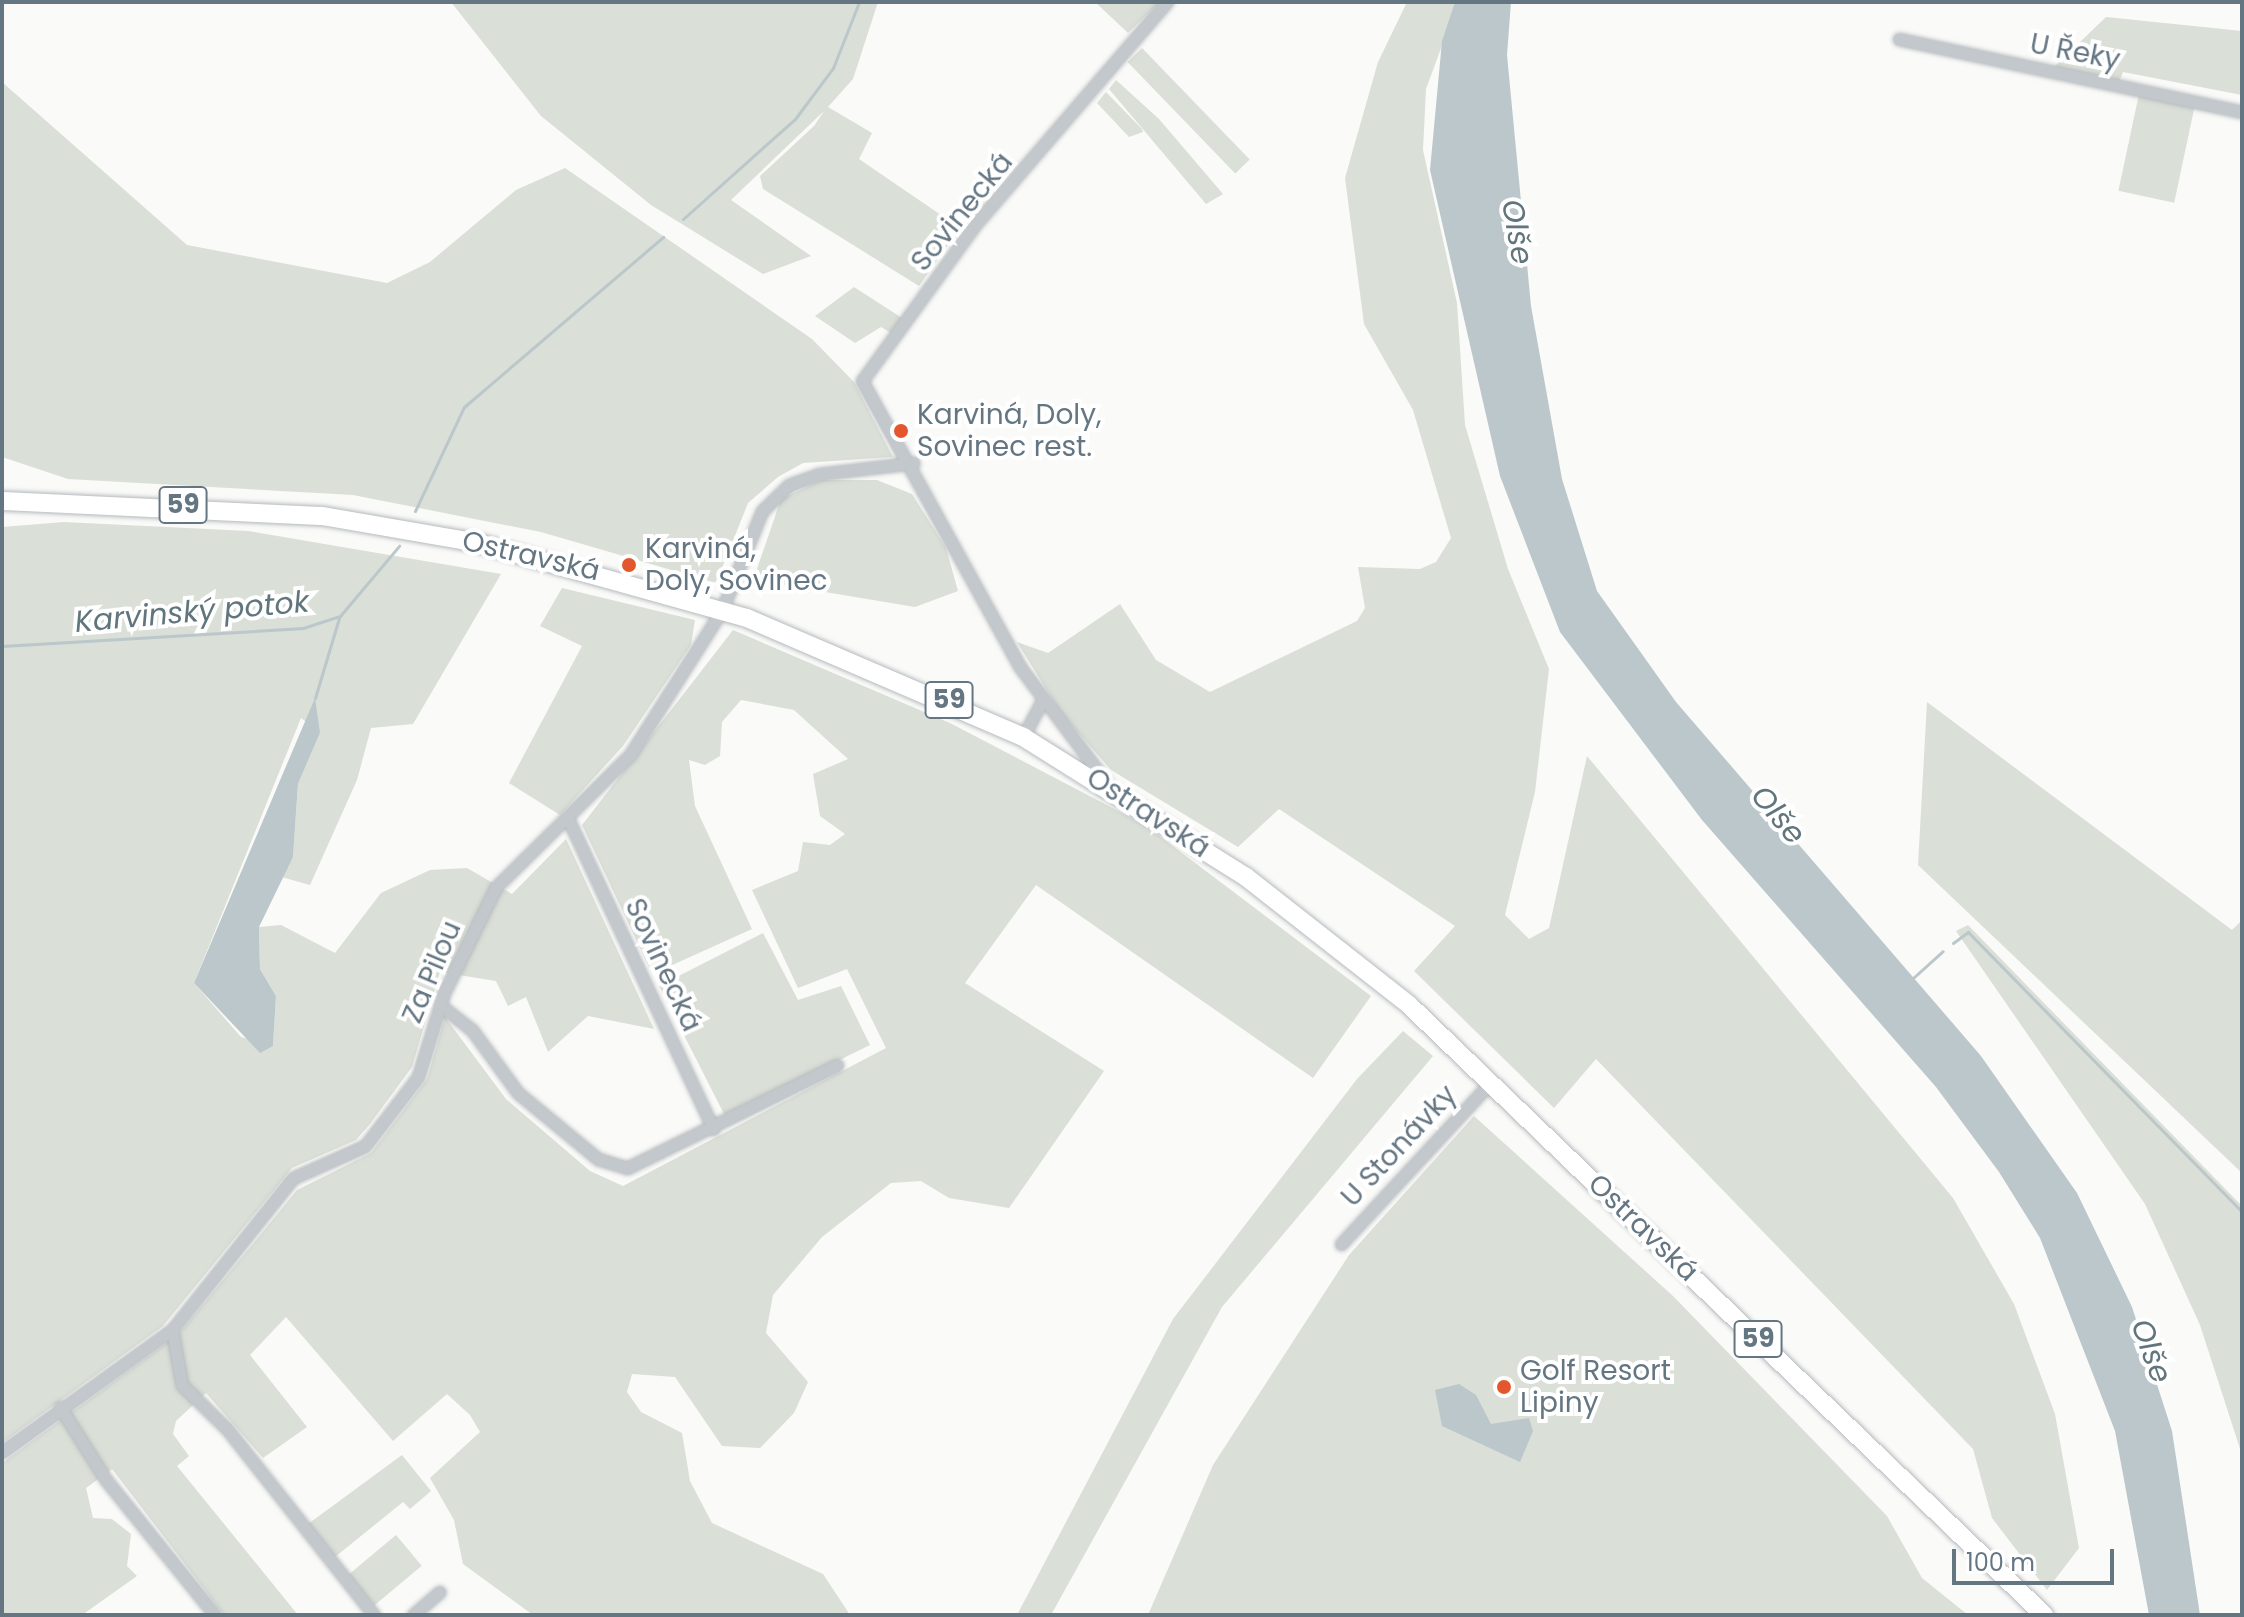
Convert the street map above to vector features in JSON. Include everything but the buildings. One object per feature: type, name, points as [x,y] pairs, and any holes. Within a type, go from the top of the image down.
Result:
[{"type":"main road","name":"Ostravská","points":[[2,501],[166,504],[390,525],[612,574],[722,610],[907,681],[1023,737],[1110,787],[1275,898],[1434,1027],[2044,1615]]},
{"type":"street","name":"Sovinecká","points":[[1110,787],[1042,701],[913,463],[862,381],[974,226],[1167,2]]},
{"type":"street","name":"U Řeky","points":[[1899,39],[2242,112]]},
{"type":"street","points":[[722,610],[762,511],[789,485],[913,463]]},
{"type":"street","name":"Za Pilou","points":[[2,1452],[60,1407],[172,1330],[268,1201],[293,1178],[365,1146],[418,1077],[440,1005],[496,887],[569,821],[630,755],[722,610]]},
{"type":"street","points":[[1023,737],[1042,701]]},
{"type":"street","name":"Sovinecká","points":[[569,821],[713,1129]]},
{"type":"street","points":[[440,1005],[472,1030],[518,1093],[598,1159],[627,1168],[713,1129],[837,1065]]},
{"type":"street","name":"U Stonávky","points":[[1341,1244],[1492,1081]]},
{"type":"street","points":[[172,1330],[182,1385],[227,1429],[374,1615]]},
{"type":"street","points":[[60,1407],[106,1480],[215,1615]]},
{"type":"street","points":[[413,1615],[439,1592]]},
{"type":"shaded area","points":[[451,2],[878,2],[853,79],[828,107],[872,133],[859,159],[960,228],[919,286],[763,189],[760,176],[814,126],[824,111],[731,200],[811,256],[763,274],[651,205],[541,116]]},
{"type":"shaded area","points":[[1095,2],[1160,2],[1128,33]]},
{"type":"shaded area","points":[[1407,2],[1458,2],[1426,89],[1423,150],[1457,303],[1465,425],[1508,569],[1549,669],[1535,792],[1505,915],[1529,939],[1549,928],[1587,756],[1953,1198],[2014,1304],[2055,1414],[2079,1548],[2047,1590],[1992,1518],[1973,1449],[1596,1059],[1554,1108],[1414,971],[1455,926],[1279,809],[1238,847],[1111,770],[1061,713],[1017,642],[1048,653],[1120,604],[1156,660],[1210,692],[1357,621],[1365,608],[1358,567],[1420,569],[1436,562],[1451,538],[1413,410],[1364,324],[1345,178],[1378,62]]},
{"type":"shaded area","points":[[2106,17],[2242,31],[2242,95],[2123,72],[2119,82],[2052,69]]},
{"type":"shaded area","points":[[1142,48],[1250,159],[1235,173],[1128,62]]},
{"type":"shaded area","points":[[1116,80],[1159,119],[1223,194],[1206,204],[1109,89]]},
{"type":"shaded area","points":[[2,82],[187,245],[387,283],[430,262],[516,190],[565,168],[812,339],[854,382],[893,457],[803,463],[778,477],[748,503],[716,583],[541,532],[353,495],[68,479],[2,457]]},
{"type":"shaded area","points":[[1106,92],[1143,132],[1129,137],[1097,103]]},
{"type":"shaded area","points":[[2139,94],[2195,106],[2174,203],[2118,191]]},
{"type":"shaded area","points":[[854,287],[902,318],[891,333],[881,327],[855,343],[815,316]]},
{"type":"shaded area","points":[[822,480],[877,480],[912,494],[946,548],[958,591],[915,607],[765,582],[757,569],[781,499]]},
{"type":"shaded area","points":[[64,522],[248,531],[501,574],[413,724],[371,728],[357,780],[310,885],[278,876],[293,857],[298,784],[320,733],[301,718],[194,983],[241,1037],[273,1046],[276,996],[260,969],[259,927],[281,925],[335,953],[381,893],[430,870],[467,868],[512,894],[566,839],[654,1029],[588,1016],[548,1052],[526,997],[508,1006],[496,981],[440,972],[412,1067],[356,1140],[292,1168],[163,1326],[2,1443],[2,527]]},
{"type":"shaded area","points":[[562,588],[695,620],[691,645],[623,746],[560,815],[509,783],[582,646],[540,626]]},
{"type":"shaded area","points":[[733,630],[950,723],[1145,825],[1371,996],[1313,1078],[1036,885],[965,983],[1104,1071],[1009,1208],[949,1198],[921,1181],[891,1183],[822,1237],[773,1295],[766,1333],[808,1382],[794,1413],[760,1448],[722,1446],[675,1377],[632,1374],[627,1392],[641,1412],[682,1433],[690,1481],[712,1523],[823,1574],[850,1615],[533,1615],[463,1564],[454,1520],[430,1478],[480,1432],[470,1415],[447,1394],[393,1441],[286,1317],[250,1355],[307,1427],[263,1458],[206,1393],[176,1421],[173,1434],[189,1456],[177,1466],[298,1615],[224,1615],[112,1469],[86,1488],[93,1518],[112,1519],[131,1534],[127,1566],[137,1576],[82,1615],[2,1615],[2,1463],[178,1335],[297,1190],[371,1153],[427,1079],[445,1017],[506,1099],[590,1171],[623,1186],[886,1048],[847,969],[798,988],[752,890],[798,871],[803,842],[830,845],[845,834],[820,816],[813,774],[848,759],[794,710],[741,700],[722,722],[720,756],[705,765],[689,760],[695,806],[752,929],[659,971],[649,967],[582,825]]},
{"type":"shaded area","points":[[1927,702],[2232,930],[2242,920],[2242,1173],[1918,865]]},
{"type":"shaded area","points":[[1968,925],[2242,1206],[2242,1455],[2200,1325],[2145,1204],[1956,931]]},
{"type":"shaded area","points":[[763,933],[798,1000],[841,986],[870,1045],[725,1116],[659,986]]},
{"type":"shaded area","points":[[1403,1031],[1433,1056],[1222,1307],[1051,1615],[1017,1615],[1173,1319],[1357,1079]]},
{"type":"shaded area","points":[[1474,1116],[1673,1296],[1887,1516],[1922,1578],[1968,1615],[1148,1615],[1213,1465],[1349,1255]]},
{"type":"shaded area","points":[[402,1455],[431,1491],[410,1509],[403,1502],[335,1557],[308,1524]]},
{"type":"shaded area","points":[[396,1535],[422,1566],[374,1605],[349,1575]]},
{"type":"water","name":"Olše","points":[[1455,2],[1511,2],[1507,55],[1531,306],[1562,479],[1597,591],[1676,702],[1981,1056],[2077,1193],[2132,1307],[2172,1431],[2200,1615],[2149,1615],[2115,1431],[2040,1238],[1999,1172],[1936,1087],[1702,820],[1560,632],[1500,476],[1430,170],[1442,41]]},
{"type":"water","points":[[315,698],[320,733],[298,784],[293,857],[259,927],[260,969],[276,996],[273,1046],[260,1053],[194,983]]},
{"type":"water","points":[[1459,1384],[1476,1395],[1491,1424],[1529,1418],[1533,1431],[1520,1462],[1442,1426],[1435,1390]]},
{"type":"waterway","name":"Karvinský potok","points":[[683,219],[795,119],[833,68],[859,2]]},
{"type":"waterway","name":"Karvinský potok","points":[[415,511],[464,407],[663,237]]},
{"type":"waterway","name":"Karvinský potok","points":[[2,646],[303,628],[340,616],[399,546]]},
{"type":"waterway","points":[[315,698],[339,618]]},
{"type":"waterway","points":[[1953,943],[1968,932],[2242,1212]]},
{"type":"waterway","points":[[1913,978],[1943,951]]},
{"type":"place","name":"Karviná, Doly, Sovinec rest.","points":[[901,431]]},
{"type":"place","name":"Karviná, Doly, Sovinec","points":[[629,565]]},
{"type":"place","name":"Golf Resort Lipiny","points":[[1504,1387]]}]
